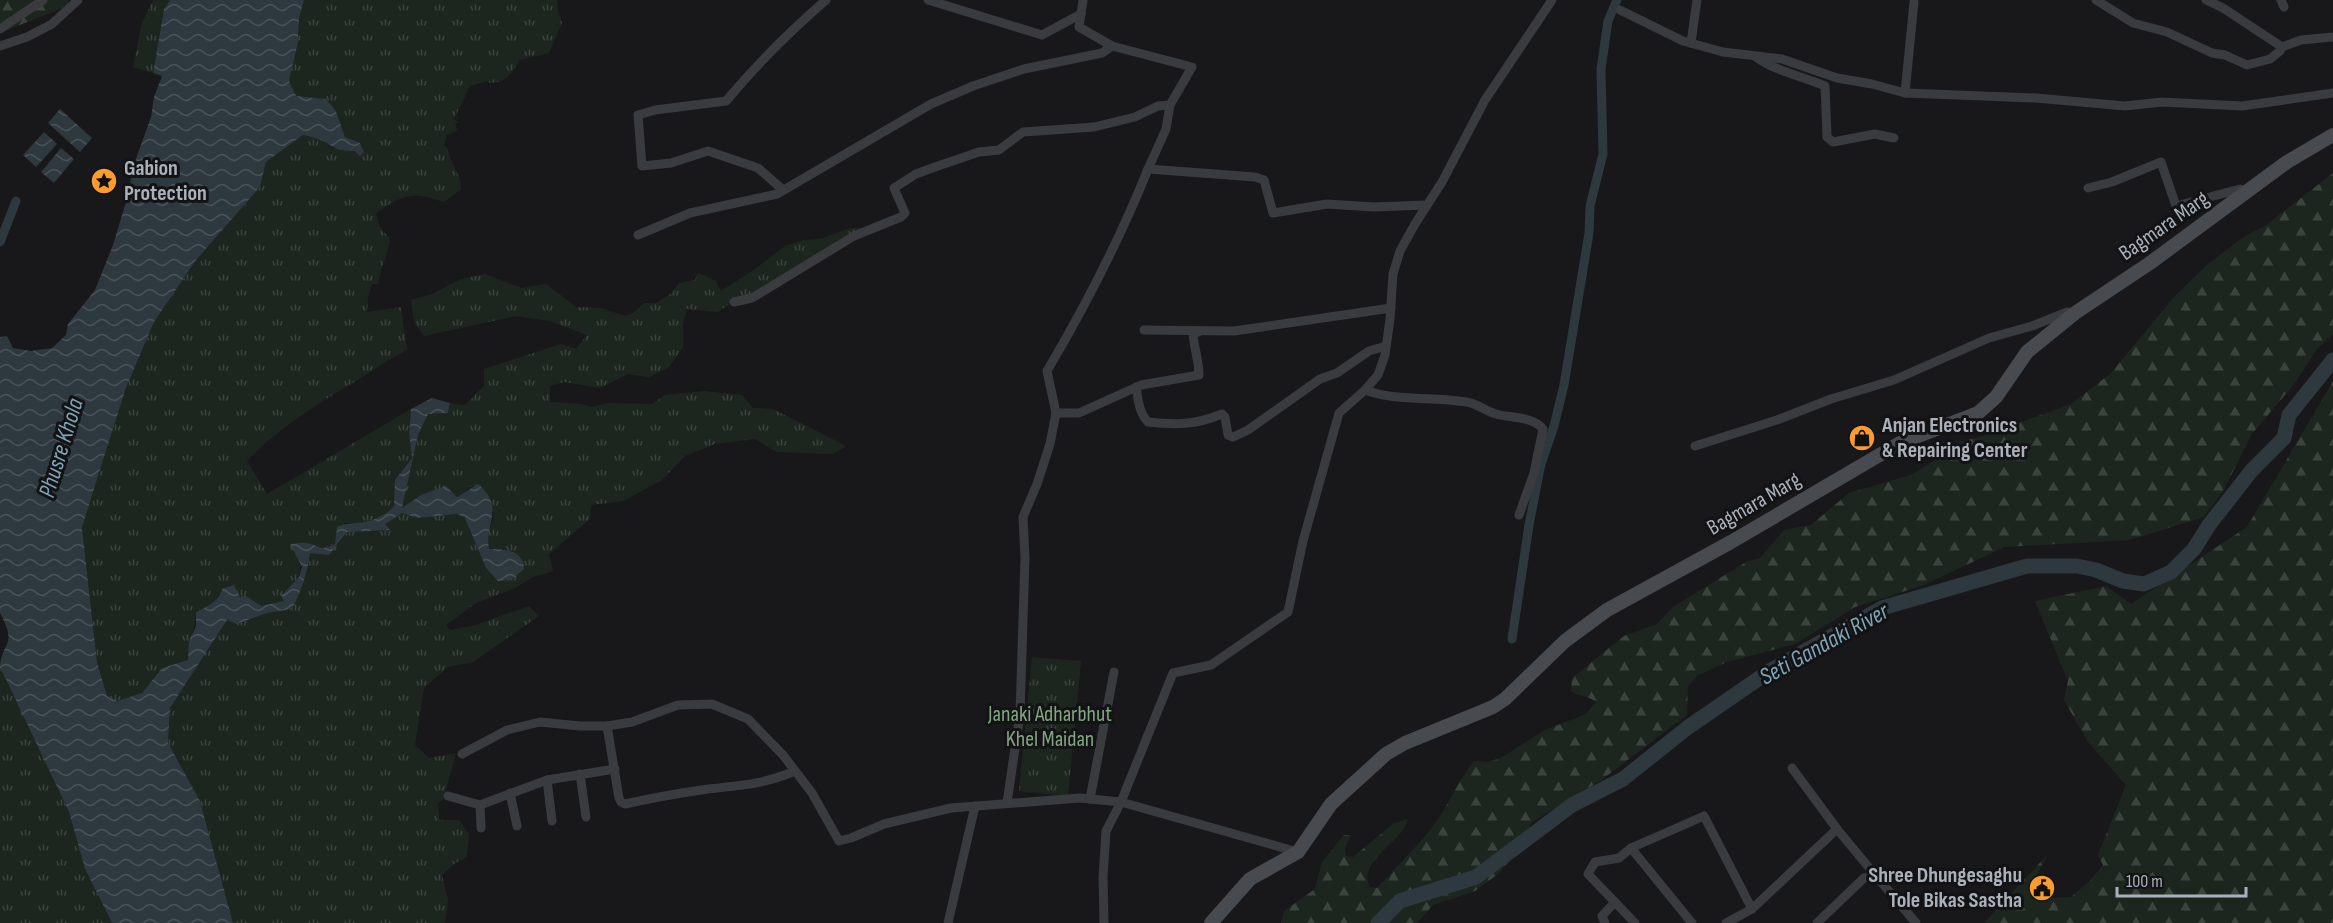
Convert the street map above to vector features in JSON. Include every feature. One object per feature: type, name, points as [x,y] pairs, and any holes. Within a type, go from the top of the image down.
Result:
[{"type":"main road","name":"Bagmara Marg","points":[[1211,923],[1250,879],[1298,852],[1331,804],[1386,754],[1405,743],[1492,707],[1505,699],[1565,641],[1608,610],[1731,542],[1900,442],[1978,413],[1996,397],[2027,352],[2075,313],[2150,263],[2287,162],[2333,135]]},
{"type":"street","points":[[0,28],[43,0]]},
{"type":"street","points":[[0,46],[27,38],[52,24],[78,0]]},
{"type":"street","points":[[783,190],[758,168],[708,152],[671,163],[642,166],[638,115],[655,110],[726,101],[796,25],[826,0]]},
{"type":"street","points":[[928,0],[1042,35],[1081,14]]},
{"type":"street","points":[[1007,803],[1020,714],[1025,558],[1023,517],[1050,444],[1056,413],[1047,371],[1077,321],[1111,254],[1166,129],[1170,105],[1191,68],[1112,46],[1079,27],[1083,0]]},
{"type":"street","points":[[1104,923],[1103,877],[1106,831],[1121,802],[1173,673],[1210,665],[1288,612],[1302,541],[1339,413],[1378,375],[1386,346],[1393,274],[1400,251],[1442,182],[1485,100],[1552,0]]},
{"type":"street","points":[[1691,43],[1697,0]]},
{"type":"street","points":[[2096,0],[2133,23],[2167,32],[2211,53],[2225,55],[2247,65],[2270,59],[2282,47],[2301,40],[2333,37]]},
{"type":"street","points":[[2206,0],[2223,8],[2282,47]]},
{"type":"street","points":[[1905,93],[1914,2]]},
{"type":"street","points":[[1620,10],[1691,43],[1723,52],[1782,59],[1837,78],[1905,93],[2036,98],[2125,106],[2162,102],[2242,106],[2333,93]]},
{"type":"street","points":[[638,235],[690,213],[777,194],[931,104],[973,86],[1024,69],[1102,53],[1112,46]]},
{"type":"street","points":[[1754,56],[1767,64],[1825,86],[1827,138],[1833,142],[1875,134],[1894,138]]},
{"type":"street","points":[[734,302],[752,298],[854,236],[901,217],[905,213],[894,188],[916,174],[979,152],[999,150],[1023,132],[1094,127],[1136,117],[1158,106],[1170,105]]},
{"type":"street","points":[[2088,188],[2112,182],[2161,162],[2176,206],[2240,189],[2247,192]]},
{"type":"street","points":[[1148,169],[1255,177],[1264,180],[1274,213],[1327,204],[1373,207],[1427,205]]},
{"type":"street","points":[[1144,330],[1234,331],[1391,308]]},
{"type":"street","points":[[1695,446],[1894,380],[1989,338],[2032,326],[2067,312],[2075,313]]},
{"type":"street","points":[[1056,413],[1079,412],[1136,387],[1199,375],[1199,361],[1194,351],[1193,334],[1200,331]]},
{"type":"street","points":[[1136,387],[1143,418],[1148,422],[1200,423],[1222,414],[1225,417],[1228,435],[1233,436],[1248,430],[1320,379],[1337,373],[1369,351],[1386,346]]},
{"type":"street","points":[[1365,390],[1382,396],[1474,403],[1495,414],[1539,424],[1543,429],[1534,473],[1519,515]]},
{"type":"street","points":[[1090,799],[1114,672]]},
{"type":"street","points":[[462,754],[507,730],[540,722],[607,726],[632,722],[678,705],[712,704],[748,719],[812,793],[839,841],[884,824],[951,808],[1080,798],[1121,802],[1298,852]]},
{"type":"street","points":[[607,726],[619,798],[625,804],[710,789],[751,786],[795,771]]},
{"type":"street","points":[[1792,768],[1837,829],[1916,923]]},
{"type":"street","points":[[448,796],[480,805],[547,780],[615,769]]},
{"type":"street","points":[[580,774],[586,817]]},
{"type":"street","points":[[547,780],[552,821]]},
{"type":"street","points":[[510,794],[517,826]]},
{"type":"street","points":[[480,805],[482,828]]},
{"type":"street","points":[[948,923],[975,806]]},
{"type":"street","points":[[1635,923],[1588,874],[1595,861],[1618,858],[1631,848],[1704,816],[1752,909]]},
{"type":"street","points":[[1726,923],[1752,909],[1837,829]]},
{"type":"street","points":[[1631,848],[1692,923]]},
{"type":"street","points":[[1817,923],[1864,878],[1876,876]]},
{"type":"street","points":[[1605,923],[1602,916],[1615,902]]},
{"type":"green space","points":[[0,0],[69,0],[67,6],[0,33]]},
{"type":"green space","points":[[153,0],[170,0],[164,9],[153,73],[133,67],[142,23]]},
{"type":"green space","points":[[304,0],[557,0],[562,23],[549,53],[519,60],[511,73],[500,81],[490,83],[488,81],[470,86],[454,119],[458,122],[455,124],[457,131],[447,135],[444,145],[448,149],[460,179],[461,189],[444,202],[424,196],[408,196],[376,213],[379,226],[390,239],[378,284],[372,284],[367,312],[401,307],[407,350],[302,415],[273,436],[247,461],[267,494],[411,409],[409,434],[412,458],[399,475],[394,506],[371,520],[345,523],[335,544],[320,547],[306,543],[297,556],[300,574],[281,596],[285,601],[261,606],[245,595],[240,597],[222,589],[216,600],[196,612],[188,660],[163,668],[142,693],[117,701],[107,696],[97,662],[82,528],[126,388],[154,322],[196,260],[260,187],[266,162],[303,135],[322,140],[332,148],[355,151],[360,143],[345,137],[336,111],[326,99],[296,96],[289,81]]},
{"type":"green space","points":[[2333,173],[2333,334],[2317,349],[2295,383],[2252,434],[2223,491],[2204,517],[2130,540],[2004,547],[1924,585],[1855,607],[1795,644],[1727,662],[1698,675],[1688,686],[1687,715],[1600,781],[1532,822],[1512,858],[1498,874],[1475,891],[1433,905],[1417,923],[1281,923],[1284,911],[1315,889],[1322,862],[1344,835],[1351,835],[1345,848],[1346,856],[1353,857],[1393,824],[1407,819],[1399,835],[1369,869],[1367,878],[1370,887],[1377,888],[1435,823],[1474,761],[1488,762],[1501,758],[1545,730],[1586,714],[1596,702],[1571,691],[1572,678],[1624,636],[1657,624],[1673,607],[1746,562],[1760,558],[1784,530],[1811,525],[1849,493],[1911,475],[1937,459],[1956,443],[1983,436],[2071,404],[2111,373],[2174,297],[2208,264],[2245,236],[2265,226]]},
{"type":"green space","points":[[851,228],[868,228],[753,296],[736,299],[718,312],[687,309],[683,323],[683,347],[669,367],[649,377],[628,374],[600,388],[564,382],[550,386],[550,402],[592,407],[608,403],[652,404],[665,395],[704,391],[742,395],[753,408],[773,409],[846,446],[833,454],[777,452],[755,439],[715,444],[685,456],[662,480],[623,501],[591,505],[590,519],[549,554],[553,571],[533,577],[515,588],[476,603],[446,625],[450,630],[476,625],[529,606],[539,616],[473,662],[448,667],[424,688],[415,745],[429,758],[456,753],[443,800],[438,803],[439,820],[459,820],[469,834],[467,857],[454,864],[442,875],[448,900],[445,923],[233,923],[200,801],[168,743],[170,708],[227,619],[237,624],[267,613],[292,609],[304,582],[310,553],[337,546],[347,532],[389,530],[384,524],[402,513],[417,518],[457,514],[465,518],[486,568],[498,581],[504,549],[489,549],[487,537],[494,515],[485,490],[472,486],[457,497],[421,495],[401,509],[418,435],[428,414],[448,413],[450,403],[465,405],[484,386],[484,369],[561,344],[576,349],[587,335],[550,321],[516,316],[424,336],[414,322],[411,300],[432,294],[461,279],[485,274],[522,288],[546,284],[576,307],[601,308],[625,316],[633,313],[644,303],[656,303],[672,293],[679,283],[695,280],[698,273],[716,281],[721,291],[754,270],[785,246],[804,240],[820,239]]},
{"type":"green space","points":[[2333,381],[2333,923],[1984,923],[2048,854],[2032,884],[2033,899],[2071,897],[2090,881],[2103,865],[2098,855],[2126,785],[2088,742],[2064,700],[2068,681],[2035,601],[2106,586],[2131,604],[2247,527]]},
{"type":"green space","name":"Janaki Adharbhut Khel Maidan","points":[[1032,657],[1081,661],[1068,796],[1019,791]]},
{"type":"green space","points":[[0,670],[3,672],[69,812],[85,869],[112,923],[0,923]]},
{"type":"water","name":"Phusre Khola","points":[[170,0],[304,0],[289,81],[296,96],[326,99],[336,111],[345,137],[360,143],[364,152],[360,156],[355,151],[337,149],[321,140],[303,135],[266,162],[260,187],[196,260],[154,322],[126,388],[82,528],[97,662],[107,696],[117,701],[142,693],[162,668],[188,660],[189,642],[196,626],[196,612],[216,600],[222,589],[234,585],[240,597],[245,595],[261,606],[284,601],[281,596],[299,577],[302,567],[290,544],[304,543],[322,548],[330,546],[335,544],[337,527],[372,520],[390,510],[394,506],[395,480],[412,458],[409,434],[411,409],[432,398],[450,403],[448,413],[428,414],[418,435],[402,508],[421,495],[446,486],[457,497],[478,484],[491,501],[489,549],[507,550],[517,554],[521,558],[524,569],[511,580],[498,581],[486,568],[465,518],[457,514],[417,518],[402,513],[385,524],[390,530],[347,532],[329,555],[310,553],[304,582],[292,609],[267,613],[237,624],[227,620],[170,708],[168,743],[200,801],[233,923],[112,923],[85,869],[69,812],[0,670],[8,633],[0,613],[0,337],[7,336],[13,348],[31,351],[52,348],[66,335],[68,324],[95,290],[113,245],[129,192],[132,170],[151,117],[154,97],[162,76],[153,73],[164,9]]},
{"type":"water","points":[[60,109],[92,138],[80,152],[48,123]]},
{"type":"water","points":[[44,132],[57,144],[36,167],[23,155]]},
{"type":"water","points":[[61,148],[74,159],[54,183],[41,172]]},
{"type":"waterway","points":[[1512,639],[1529,525],[1541,464],[1554,426],[1564,385],[1589,233],[1590,206],[1603,154],[1601,69],[1608,21],[1617,0]]},
{"type":"waterway","points":[[0,242],[16,201]]},
{"type":"waterway","name":"Seti Gandaki River","points":[[1378,923],[1400,901],[1476,877],[1572,805],[1623,779],[1687,728],[1771,670],[1882,608],[2027,566],[2077,566],[2096,570],[2123,581],[2144,584],[2171,572],[2194,549],[2209,525],[2252,470],[2284,438],[2289,415],[2333,360]]},
{"type":"place","name":"Gabion Protection","points":[[104,181]]},
{"type":"place","name":"Anjan Electronics & Repairing Center","points":[[1862,438]]},
{"type":"place","name":"Shree Dhungesaghu Tole Bikas Sastha","points":[[2042,888]]}]
